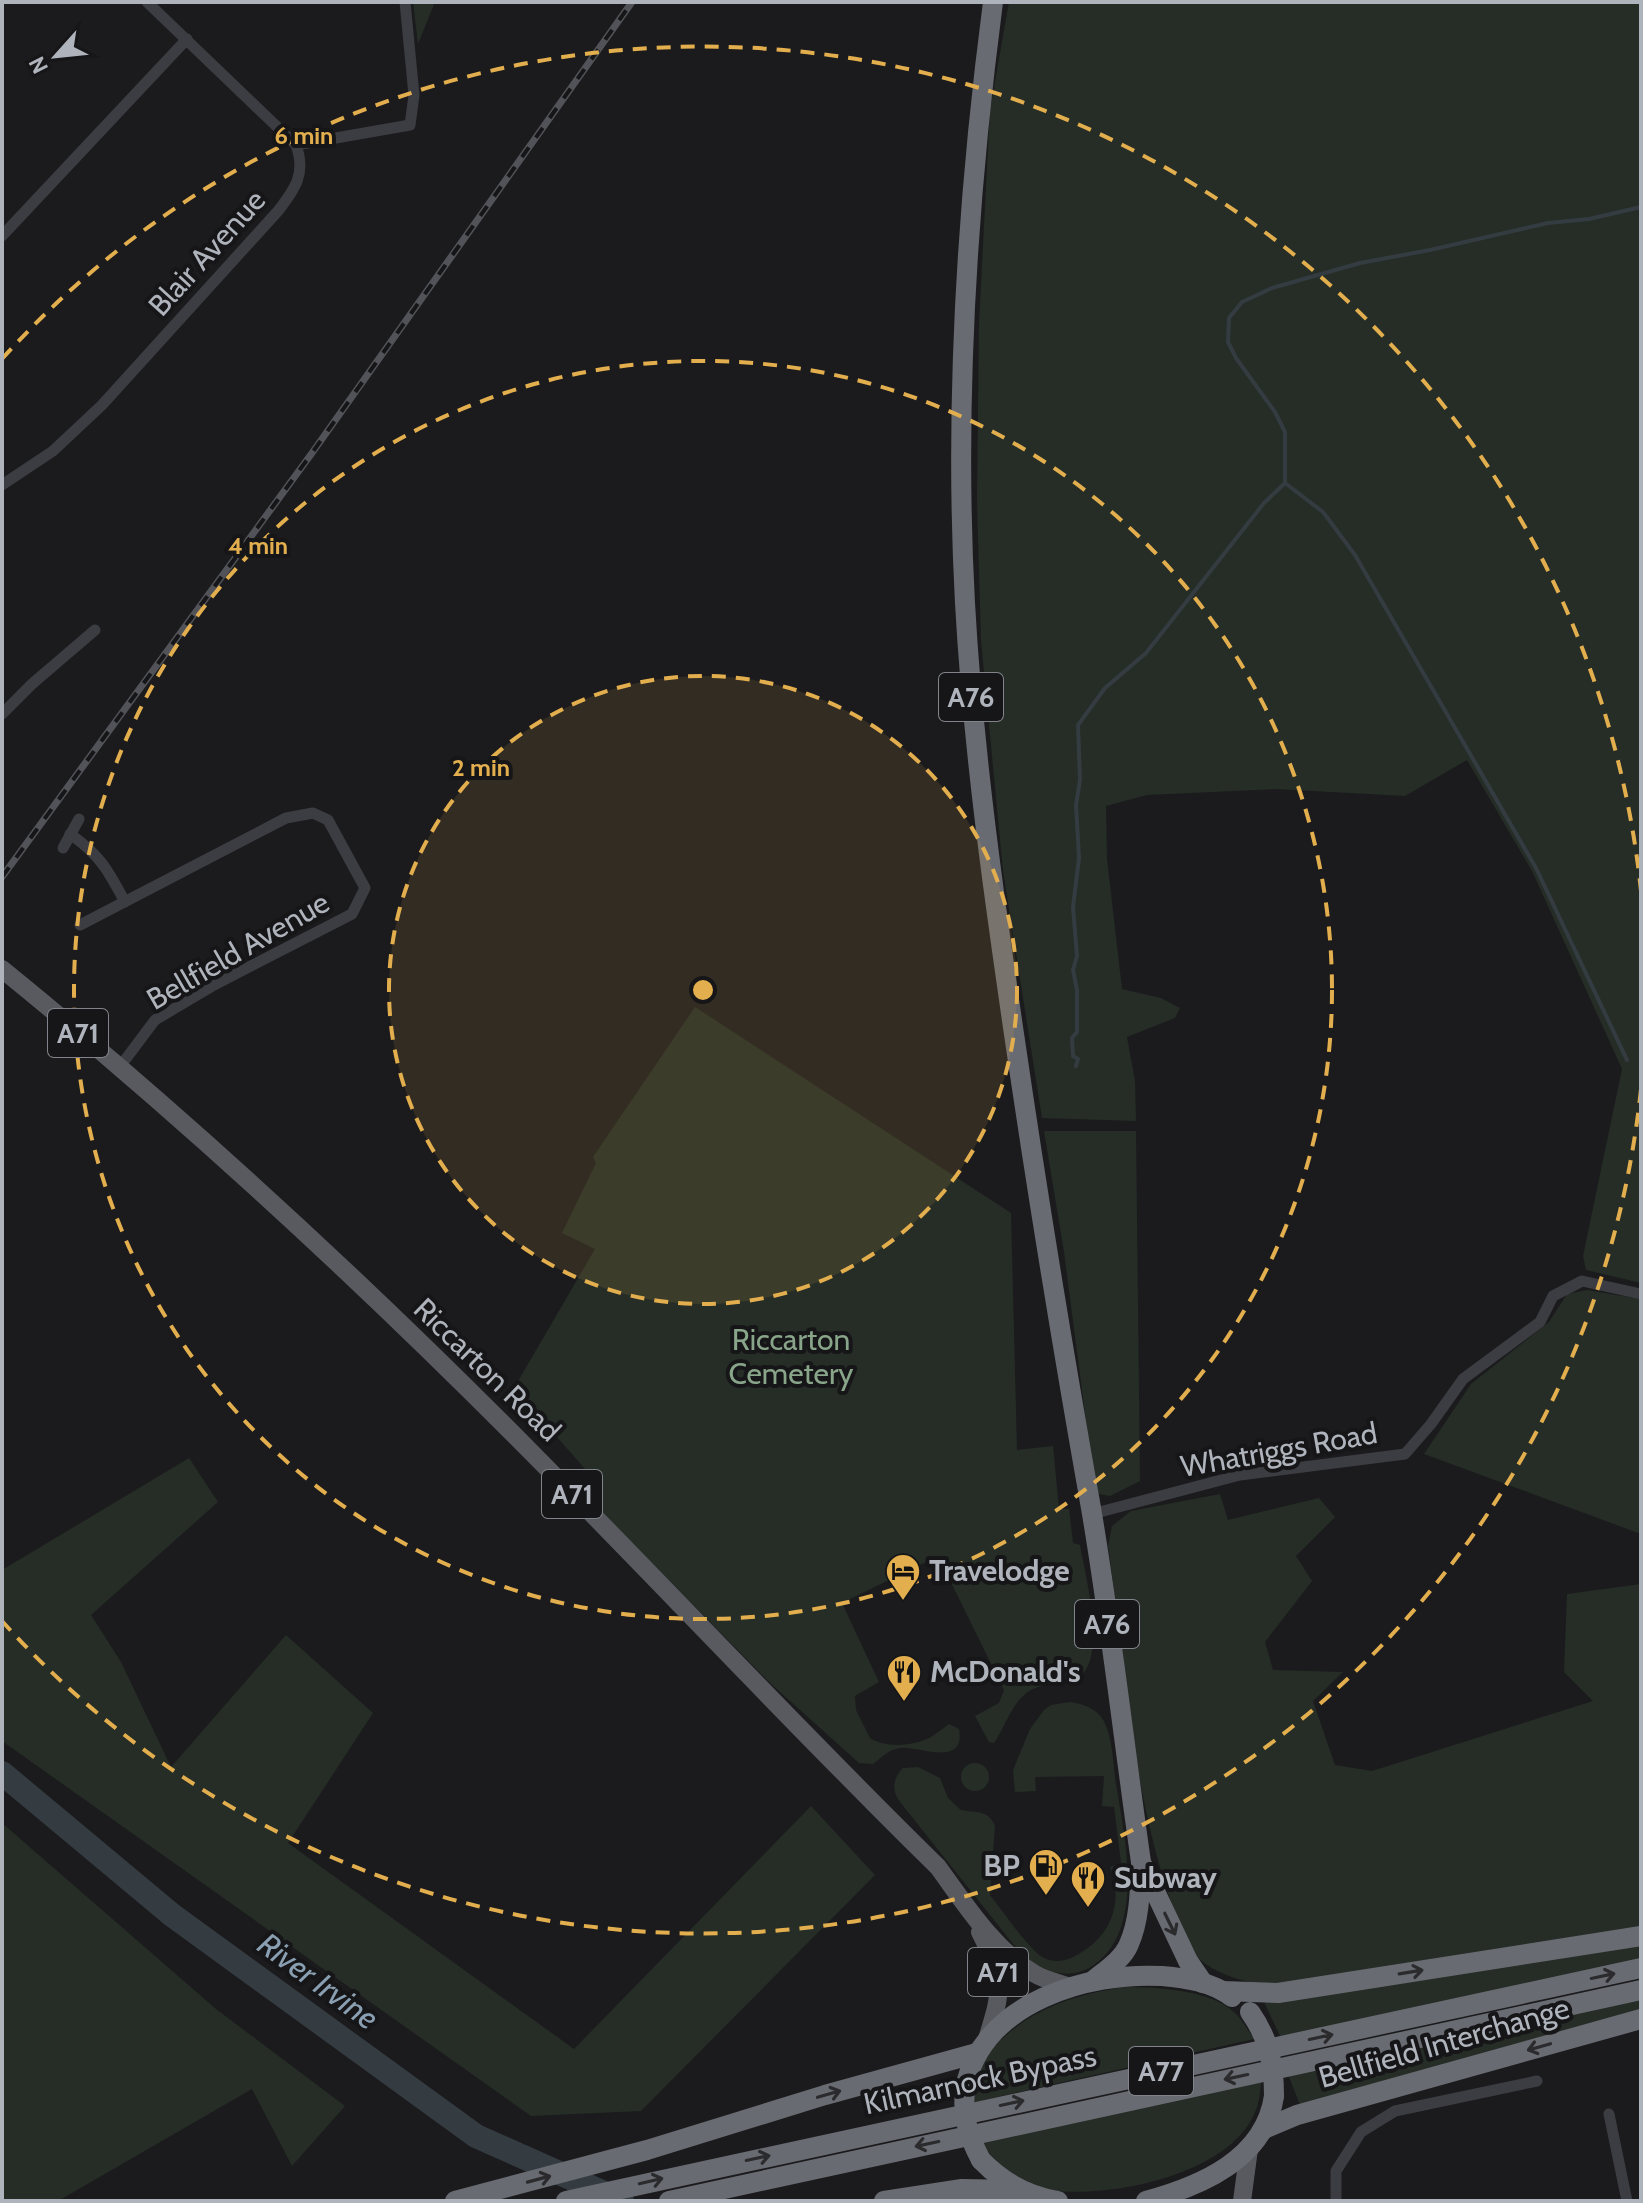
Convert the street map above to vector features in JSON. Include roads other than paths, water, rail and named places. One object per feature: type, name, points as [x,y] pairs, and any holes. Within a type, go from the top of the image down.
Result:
[{"type":"highway","name":"A76","points":[[993,2],[980,100],[964,299],[962,498],[971,698],[993,897],[1052,1290],[1092,1514],[1141,1862],[1139,1903],[1129,1945],[1117,1962],[1094,1980]]},
{"type":"highway","name":"A76","points":[[1141,1862],[1188,1961],[1203,1983]]},
{"type":"highway","points":[[1223,1991],[1278,1993],[1641,1936]]},
{"type":"highway","name":"Kilmarnock Bypass","points":[[566,2201],[1641,1968]]},
{"type":"highway","name":"A76","points":[[982,2046],[1026,2007],[1094,1980],[1141,1975],[1185,1978],[1223,1991],[1250,2012],[1261,2028],[1272,2057],[1274,2096],[1264,2129],[1249,2149],[1182,2197],[1146,2201]]},
{"type":"highway","name":"Kilmarnock Bypass","points":[[669,2201],[1641,1990]]},
{"type":"highway","name":"Bellfield Interchange","points":[[1264,2129],[1297,2115],[1641,2019]]},
{"type":"highway","points":[[982,2046],[966,2083],[965,2121],[972,2144],[981,2160],[997,2176],[1031,2196]]},
{"type":"highway","points":[[459,2200],[647,2150],[982,2046]]},
{"type":"highway","points":[[884,2201],[962,2189],[1058,2201]]},
{"type":"main road","name":"Riccarton Road","points":[[2,969],[317,1243],[535,1455],[938,1867],[970,1910],[1015,1961],[1038,1976],[1070,1987]]},
{"type":"main road","name":"Riccarton Road","points":[[970,1910],[997,1967],[998,2001],[982,2046]]},
{"type":"main road","points":[[1242,2201],[1249,2149]]},
{"type":"street","points":[[147,2],[296,145],[410,125],[414,95],[405,2]]},
{"type":"street","points":[[2,236],[187,39]]},
{"type":"street","name":"Blair Avenue","points":[[2,485],[53,451],[102,405],[278,211],[294,191],[301,175],[301,160],[296,145]]},
{"type":"street","points":[[2,714],[95,630]]},
{"type":"street","name":"Bellfield Avenue","points":[[80,925],[286,818],[313,813],[328,820],[365,888],[352,914],[214,985],[155,1020],[119,1068]]},
{"type":"street","points":[[63,848],[79,819]]},
{"type":"street","points":[[70,834],[93,850],[107,867],[125,902]]},
{"type":"street","name":"Whatriggs Road","points":[[1092,1514],[1240,1475],[1405,1454],[1463,1379],[1540,1322],[1553,1296],[1582,1281],[1641,1294]]},
{"type":"street","points":[[1336,2201],[1336,2171],[1361,2132],[1395,2111],[1537,2081]]},
{"type":"street","points":[[1609,2114],[1627,2201]]},
{"type":"waterway","points":[[1627,1060],[1536,868],[1355,555],[1323,512],[1285,483],[1285,432],[1228,342],[1229,318],[1242,302],[1272,288],[1360,263],[1548,223],[1589,219],[1641,207]]},
{"type":"waterway","points":[[1076,1066],[1078,1059],[1073,1056],[1072,1038],[1077,1032],[1077,990],[1073,970],[1077,956],[1073,907],[1079,858],[1076,805],[1080,780],[1078,725],[1105,688],[1146,653],[1264,503],[1285,483]]},
{"type":"waterway","name":"River Irvine","points":[[2,1773],[172,1915],[476,2136],[622,2201]]},
{"type":"railway","points":[[2,877],[312,453],[632,2]]},
{"type":"place","name":"Travelodge","points":[[903,1602]]},
{"type":"place","name":"McDonald's","points":[[904,1703]]},
{"type":"place","name":"BP","points":[[1046,1897]]},
{"type":"place","name":"Subway","points":[[1088,1909]]},
{"type":"park label","name":"Riccarton Cemetery","points":[[791,1357]]}]
